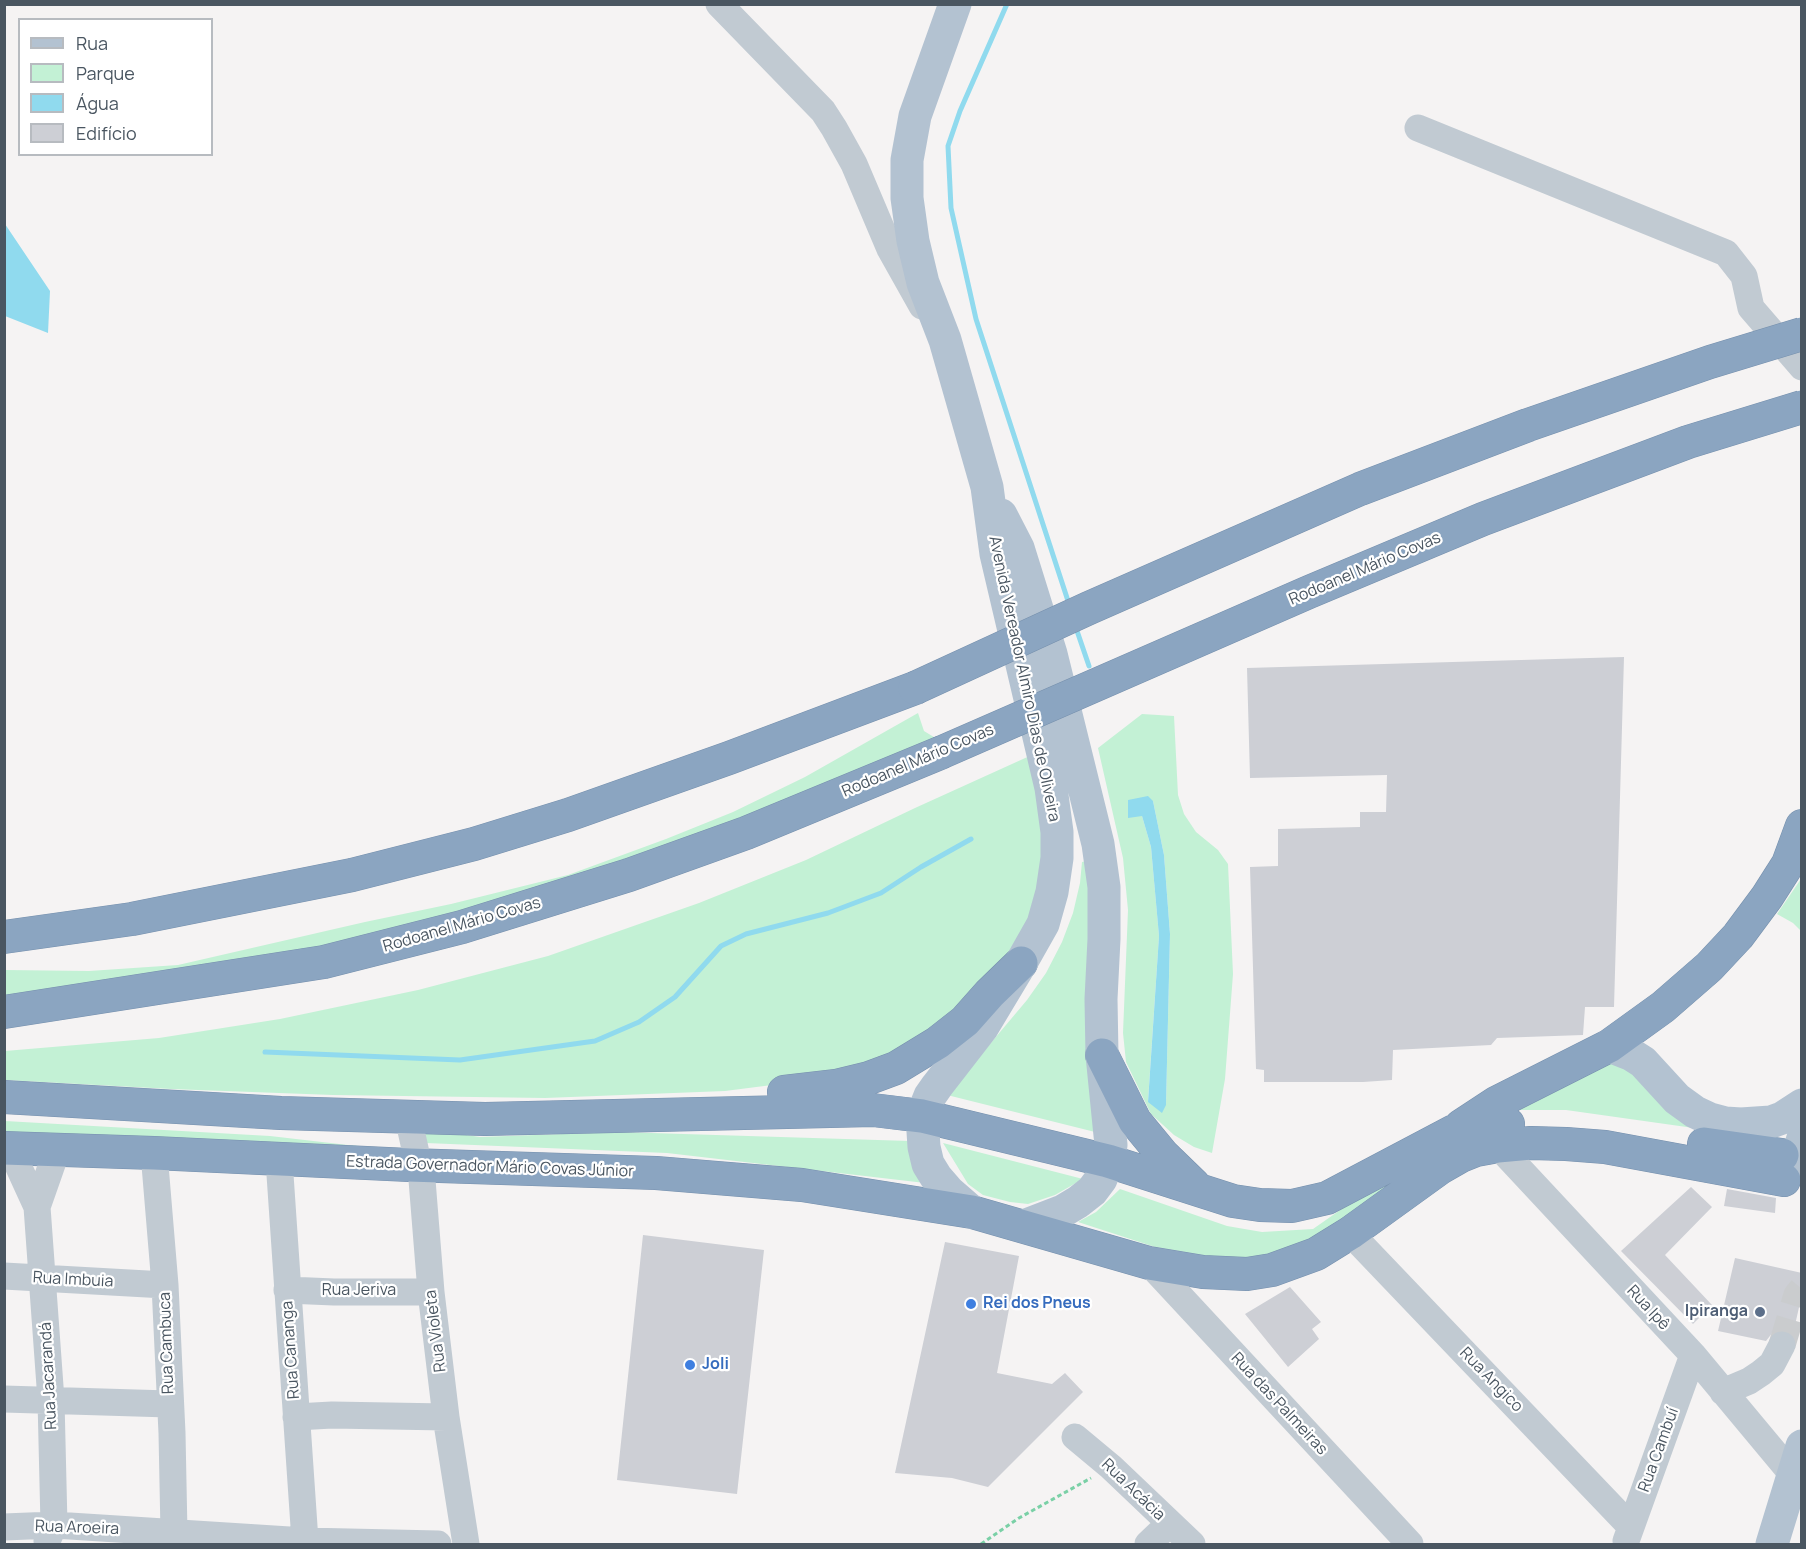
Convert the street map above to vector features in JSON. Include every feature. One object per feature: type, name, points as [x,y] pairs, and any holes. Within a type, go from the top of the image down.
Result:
[{"type":"highway","points":[[4,937],[143,917],[352,875],[474,844],[568,815],[719,762],[915,688],[1089,608],[1360,489],[1528,425],[1710,362],[1802,334]]},
{"type":"highway","name":"Rodoanel Mário Covas","points":[[4,1012],[324,962],[462,927],[629,875],[746,833],[940,753],[1278,605],[1483,519],[1688,442],[1802,406]]},
{"type":"highway","points":[[4,1097],[281,1113],[485,1119],[873,1110],[921,1116],[1108,1161],[1233,1201],[1260,1206],[1292,1206],[1327,1198],[1454,1131],[1496,1104],[1609,1046],[1663,1007],[1709,967],[1738,936],[1788,864],[1802,826]]},
{"type":"highway","points":[[643,1116],[741,1098],[836,1086],[869,1078],[896,1068],[937,1043],[965,1021],[989,994],[1022,963]]},
{"type":"highway","points":[[1102,1055],[1135,1121],[1147,1138],[1200,1190]]},
{"type":"highway","points":[[1454,1131],[1526,1122],[1553,1122],[1792,1160]]},
{"type":"highway","name":"Estrada Governador Mário Covas Júnior","points":[[7,1148],[657,1173],[802,1185],[972,1212],[1149,1263],[1203,1272],[1247,1274],[1272,1270],[1316,1254],[1350,1233],[1440,1168],[1476,1150],[1531,1143],[1566,1143],[1792,1160]]},
{"type":"main road","name":"Avenida Vereador Almiro Dias de Oliveira","points":[[921,1116],[930,1096],[982,1028],[1043,924],[1057,858],[1057,832],[1051,788],[996,554],[987,487],[945,340],[923,283],[907,198],[908,160],[915,116],[955,4]]},
{"type":"main road","name":"Avenida Vereador Almiro Dias de Oliveira","points":[[987,487],[1017,548],[1051,654],[1098,844],[1104,887],[1101,999],[1102,1055],[1111,1145],[1108,1161],[1101,1179],[1092,1191],[1078,1202],[1063,1211],[1024,1226]]},
{"type":"main road","points":[[1609,1046],[1643,1062],[1677,1099],[1710,1119],[1741,1124],[1771,1122],[1802,1105]]},
{"type":"main road","points":[[921,1116],[928,1164],[936,1177],[972,1212]]},
{"type":"main road","points":[[1772,1545],[1797,1460]]},
{"type":"street","points":[[719,4],[823,111],[854,164],[890,249],[913,292],[945,340]]},
{"type":"street","points":[[1418,129],[1726,253],[1744,276],[1751,308],[1802,367]]},
{"type":"street","name":"Rua Violeta","points":[[408,1117],[422,1180],[431,1292],[466,1545]]},
{"type":"street","name":"Rua Ipê","points":[[1498,1146],[1693,1355],[1723,1392],[1797,1460]]},
{"type":"street","name":"Rua Jacarandá","points":[[7,1148],[37,1207],[51,1400],[50,1535]]},
{"type":"street","name":"Rua Jacarandá","points":[[37,1207],[57,1150]]},
{"type":"street","name":"Rua Cambuca","points":[[154,1153],[153,1285],[170,1404],[174,1533]]},
{"type":"street","name":"Rua Cananga","points":[[279,1160],[305,1541]]},
{"type":"street","name":"Rua Angico","points":[[1350,1233],[1628,1536]]},
{"type":"street","name":"Rua das Palmeiras","points":[[1149,1263],[1410,1545]]},
{"type":"street","name":"Rua Imbuia","points":[[4,1276],[153,1285]]},
{"type":"street","name":"Rua Jeriva","points":[[288,1290],[431,1292]]},
{"type":"street","points":[[1723,1392],[1749,1382],[1761,1373],[1772,1364],[1782,1344]]},
{"type":"street","name":"Rua Cambuí","points":[[1628,1536],[1693,1355]]},
{"type":"street","points":[[4,1399],[170,1404]]},
{"type":"street","points":[[296,1417],[332,1415],[447,1417]]},
{"type":"street","name":"Rua Acácia","points":[[1075,1437],[1111,1467],[1192,1545]]},
{"type":"street","points":[[1148,1545],[1168,1524]]},
{"type":"street","name":"Rua Aroeira","points":[[4,1527],[50,1535],[174,1533],[305,1541],[438,1545]]},
{"type":"path","points":[[981,1545],[1019,1518],[1111,1467]]},
{"type":"green space","points":[[918,713],[924,731],[942,742],[553,909],[5,1007],[5,970],[89,971],[178,965],[451,904],[568,875],[733,812],[805,777]]},
{"type":"green space","points":[[1142,714],[1174,716],[1178,795],[1184,814],[1196,832],[1218,850],[1228,864],[1233,974],[1225,1079],[1212,1153],[1194,1147],[1174,1135],[1151,1114],[1126,1062],[1123,1033],[1128,910],[1123,858],[1098,748]],"holes":[[[1153,801],[1164,855],[1170,934],[1166,1105],[1148,1101],[1159,936],[1151,847],[1142,816]]]},
{"type":"green space","points":[[1034,754],[1045,858],[1026,939],[954,1027],[827,1078],[725,1091],[545,1098],[333,1095],[5,1080],[5,1051],[159,1038],[280,1019],[418,990],[548,956],[699,903],[806,860]]},
{"type":"green space","points":[[1091,860],[1099,1133],[947,1095],[1027,1000],[1046,973],[1062,942],[1073,913],[1082,862]]},
{"type":"green space","points":[[1801,879],[1801,931],[1793,923],[1777,914]]},
{"type":"green space","points":[[1617,1060],[1715,1131],[1566,1110],[1518,1110]]},
{"type":"green space","points":[[5,1121],[270,1136],[406,1150],[5,1135]]},
{"type":"green space","points":[[619,1132],[910,1141],[925,1183],[667,1153],[426,1143],[416,1134],[453,1133],[480,1137]]},
{"type":"green space","points":[[943,1143],[1083,1179],[1055,1195],[1028,1204],[1010,1202],[983,1195],[968,1184]]},
{"type":"green space","points":[[1442,1149],[1345,1226],[1255,1264],[1155,1247],[1078,1222],[1096,1212],[1120,1189],[1227,1226],[1262,1232],[1313,1229],[1366,1192]]},
{"type":"water","points":[[5,224],[50,291],[48,333],[5,316]]},
{"type":"water","points":[[1148,796],[1153,801],[1164,855],[1170,934],[1166,1105],[1162,1113],[1148,1102],[1159,936],[1151,847],[1142,816],[1128,818],[1128,800]]},
{"type":"building","points":[[1624,657],[1614,1007],[1585,1007],[1583,1035],[1497,1038],[1491,1045],[1393,1050],[1392,1080],[1264,1082],[1264,1070],[1256,1069],[1250,867],[1278,866],[1278,829],[1360,827],[1360,812],[1386,812],[1387,775],[1250,778],[1247,668]]},
{"type":"building","points":[[1691,1187],[1712,1207],[1665,1255],[1712,1305],[1693,1324],[1621,1251]]},
{"type":"building","points":[[1727,1189],[1776,1198],[1775,1213],[1724,1206]]},
{"type":"building","name":"Joli","points":[[643,1235],[764,1250],[737,1494],[617,1480]]},
{"type":"building","points":[[945,1242],[1019,1256],[997,1373],[1052,1384],[1065,1373],[1083,1392],[988,1487],[952,1478],[895,1473]]},
{"type":"building","name":"Ipiranga","points":[[1735,1258],[1802,1273],[1802,1294],[1793,1334],[1781,1329],[1773,1332],[1766,1341],[1718,1331]]},
{"type":"building","points":[[1290,1287],[1321,1322],[1312,1329],[1319,1339],[1288,1367],[1245,1314]]},
{"type":"waterway","points":[[1007,4],[960,111],[948,146],[951,208],[976,319],[1069,604]]},
{"type":"waterway","points":[[1075,625],[1089,666]]},
{"type":"waterway","points":[[265,1052],[460,1060],[595,1041],[639,1022],[675,997],[721,946],[746,934],[828,913],[881,893],[971,839]]},
{"type":"tunnel","points":[[1782,1345],[1797,1295],[1802,1289]]},
{"type":"place","name":"Rei dos Pneus","points":[[971,1304]]},
{"type":"place","name":"Ipiranga","points":[[1760,1312]]},
{"type":"place","name":"Joli","points":[[690,1365]]}]
